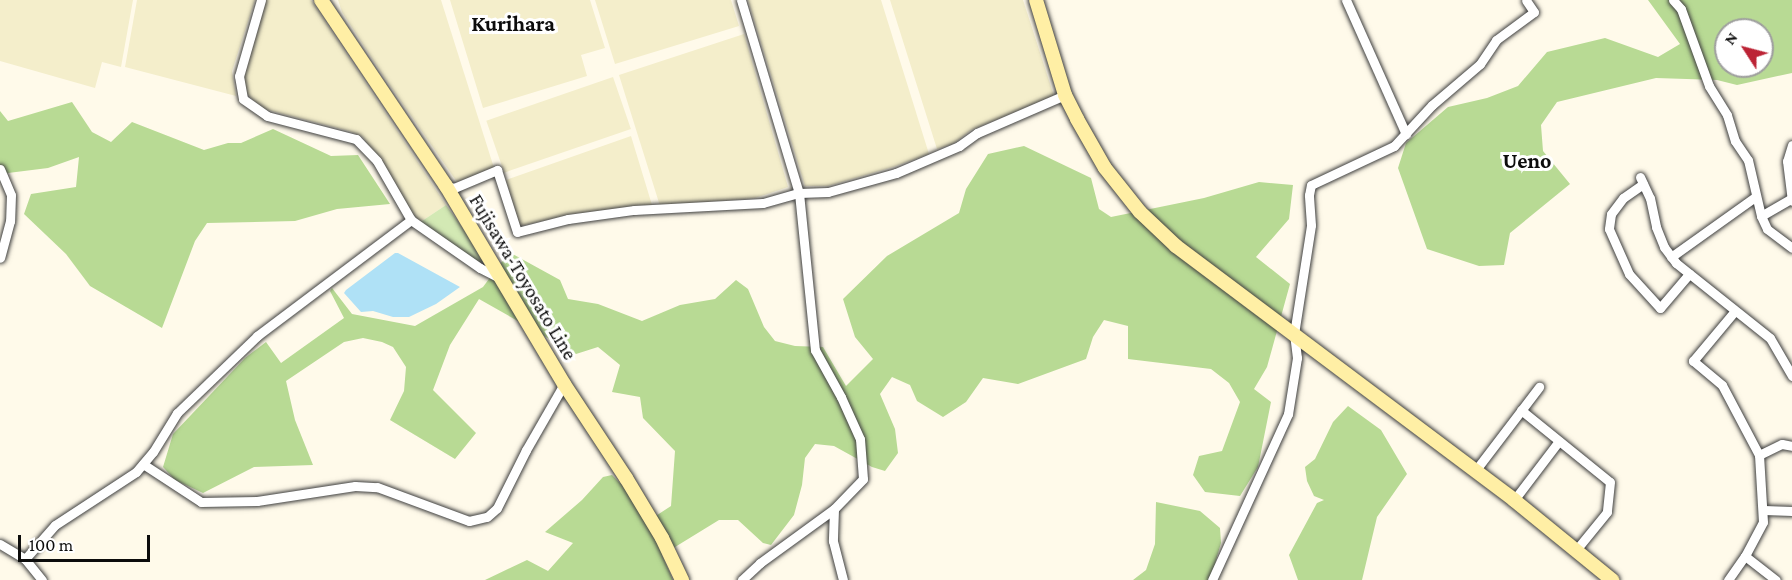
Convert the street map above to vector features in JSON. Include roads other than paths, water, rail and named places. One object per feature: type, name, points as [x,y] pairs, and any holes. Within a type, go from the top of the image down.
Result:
[{"type":"street","points":[[261,0],[239,76],[243,99],[267,116],[356,138],[377,161],[411,220],[480,268],[502,279]]},
{"type":"street","name":"Fujisawa-Toyosato Line","points":[[321,0],[446,186],[564,384],[662,538],[682,580]]},
{"type":"street","points":[[741,0],[799,193],[815,350],[861,439],[863,479],[834,509],[768,556],[742,580]]},
{"type":"street","points":[[1036,0],[1065,95],[1088,141],[1140,212],[1176,246],[1514,500],[1612,580]]},
{"type":"street","points":[[1346,0],[1406,134]]},
{"type":"street","points":[[1212,580],[1288,414],[1297,358],[1294,334],[1311,225],[1309,195],[1311,185],[1394,146],[1432,105],[1480,64],[1496,39],[1534,12],[1526,0]]},
{"type":"street","points":[[1673,0],[1681,9],[1709,87],[1727,115],[1735,141],[1748,160],[1755,197],[1767,229],[1792,248]]},
{"type":"street","points":[[446,186],[454,188],[497,170],[517,232],[568,219],[634,210],[763,202],[799,193],[828,192],[896,173],[959,146],[977,133],[1065,95]]},
{"type":"street","points":[[1761,216],[1791,200],[1787,161],[1788,151],[1792,145]]},
{"type":"street","points":[[0,169],[11,195],[10,221],[0,258]]},
{"type":"street","points":[[1689,274],[1660,308],[1629,274],[1609,229],[1611,214],[1623,198],[1642,180],[1650,198],[1656,227],[1671,257],[1734,312],[1770,338],[1792,376]]},
{"type":"street","points":[[1671,257],[1755,197]]},
{"type":"street","points":[[25,559],[55,525],[129,478],[143,464],[177,413],[257,336],[411,220]]},
{"type":"street","points":[[1728,580],[1745,556],[1763,522],[1759,455],[1722,385],[1693,362],[1734,312]]},
{"type":"street","points":[[143,464],[201,502],[257,501],[355,486],[377,487],[469,521],[487,518],[497,508],[526,450],[564,384]]},
{"type":"street","points":[[1475,471],[1539,387]]},
{"type":"street","points":[[1521,410],[1610,482],[1607,512],[1576,550]]},
{"type":"street","points":[[1514,500],[1559,441]]},
{"type":"street","points":[[1759,455],[1782,444],[1792,446]]},
{"type":"street","points":[[834,509],[833,541],[843,580]]},
{"type":"street","points":[[1764,510],[1792,511]]},
{"type":"street","points":[[0,544],[25,559],[42,580]]},
{"type":"street","points":[[1745,556],[1776,580]]},
{"type":"water","points":[[395,253],[460,287],[436,304],[409,317],[393,317],[373,311],[361,312],[344,293]]},
{"type":"district","name":"Kurihara","points":[[513,24]]},
{"type":"district","name":"Ueno","points":[[1527,161]]}]
